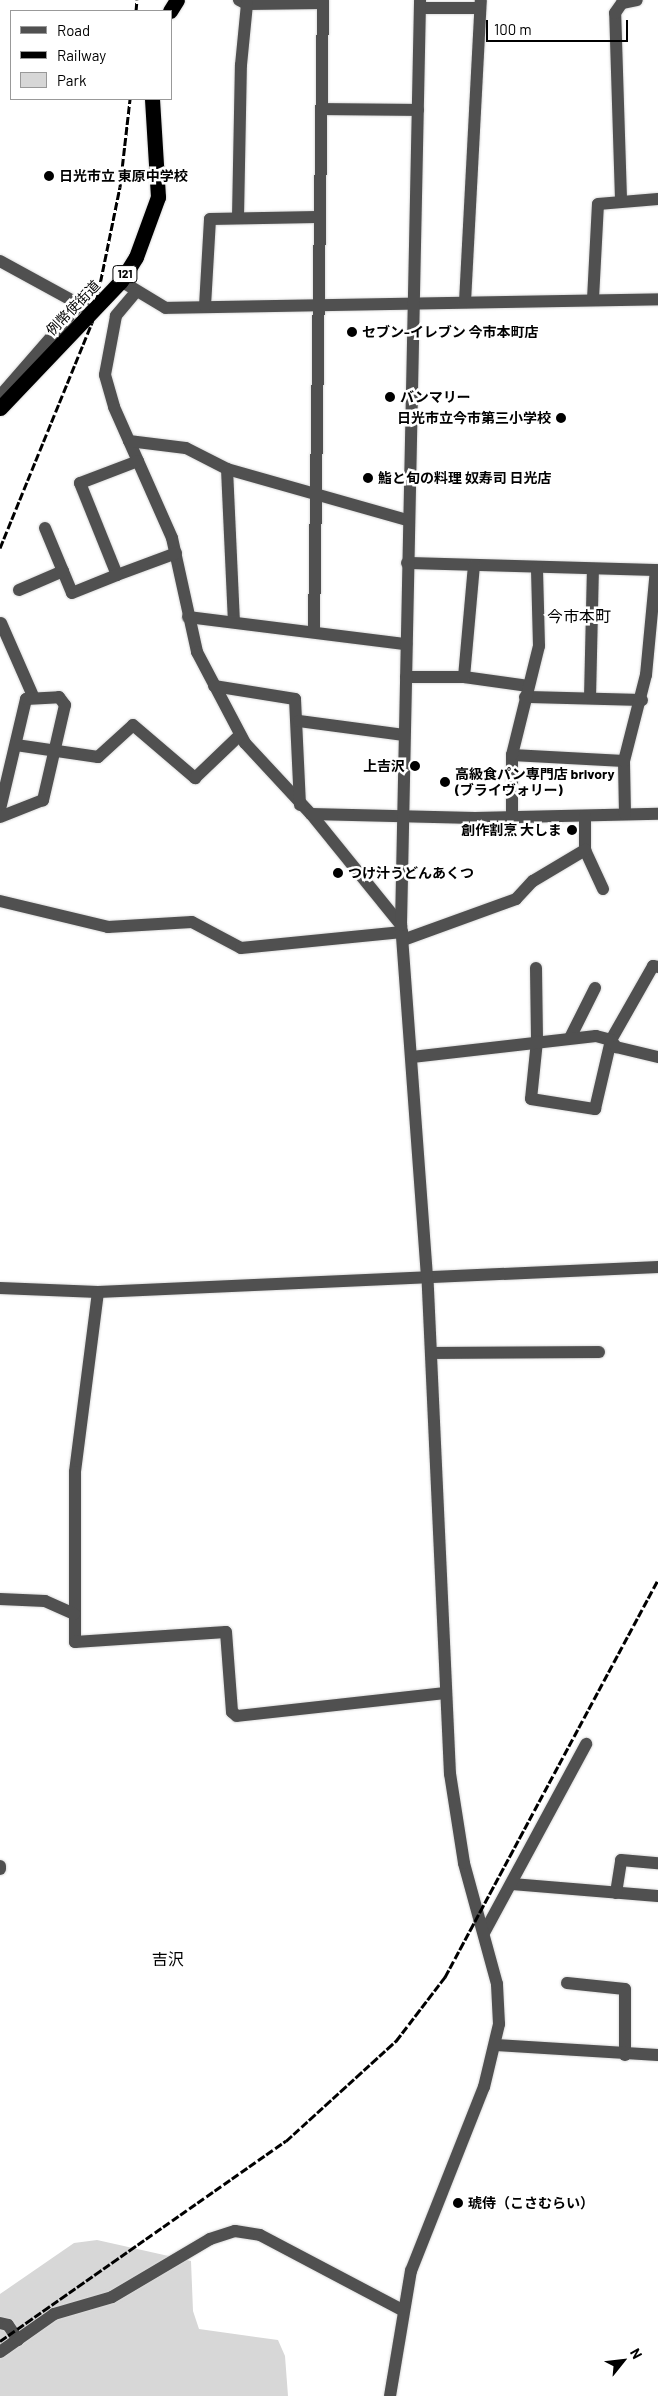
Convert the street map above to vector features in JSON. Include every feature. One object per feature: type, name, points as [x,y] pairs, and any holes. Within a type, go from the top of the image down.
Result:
[{"type":"highway","name":"例幣使街道","points":[[0,408],[86,308],[121,281],[140,248],[158,197],[152,100]]},
{"type":"street","points":[[621,199],[615,14],[622,3],[637,0]]},
{"type":"street","points":[[238,217],[240,65],[243,2],[323,2],[322,109],[317,217],[318,495],[314,630]]},
{"type":"street","points":[[390,2396],[402,2310],[426,2227],[484,2087],[496,2046],[500,2004],[456,1823],[444,1693],[427,1277],[402,932],[407,520],[420,4],[480,4],[465,302]]},
{"type":"street","points":[[322,109],[418,110]]},
{"type":"street","points":[[593,299],[596,209],[602,201],[658,199]]},
{"type":"street","points":[[205,306],[210,219],[317,217]]},
{"type":"street","points":[[0,261],[86,308],[0,396]]},
{"type":"street","points":[[121,281],[134,293],[166,308],[316,303],[658,298]]},
{"type":"street","points":[[134,293],[116,316],[105,375],[129,441],[176,553],[188,617],[197,652],[240,735],[300,805],[311,814],[402,932]]},
{"type":"street","points":[[129,441],[186,448],[227,469],[407,520]]},
{"type":"street","points":[[117,575],[80,483],[138,461]]},
{"type":"street","points":[[227,469],[234,622]]},
{"type":"street","points":[[45,528],[72,593],[176,553]]},
{"type":"street","points":[[407,563],[657,570],[642,700],[624,761],[625,814]]},
{"type":"street","points":[[464,677],[474,565]]},
{"type":"street","points":[[512,818],[512,755],[539,646],[537,567]]},
{"type":"street","points":[[590,698],[593,569]]},
{"type":"street","points":[[19,590],[63,572]]},
{"type":"street","points":[[188,617],[314,630],[406,644]]},
{"type":"street","points":[[1,623],[34,698]]},
{"type":"street","points":[[406,677],[464,677],[527,692],[590,698],[642,700]]},
{"type":"street","points":[[214,686],[295,699],[299,721],[300,805]]},
{"type":"street","points":[[0,809],[26,698],[59,697],[65,705],[43,800],[0,817]]},
{"type":"street","points":[[299,721],[404,735]]},
{"type":"street","points":[[16,745],[98,757],[133,725],[195,778],[240,735]]},
{"type":"street","points":[[512,755],[624,761]]},
{"type":"street","points":[[311,814],[404,814],[512,818],[658,814]]},
{"type":"street","points":[[585,816],[585,850],[603,889]]},
{"type":"street","points":[[0,901],[108,927],[192,922],[241,948],[402,932],[516,899],[533,880],[585,850]]},
{"type":"street","points":[[536,968],[537,1041],[531,1099],[596,1109],[611,1040],[653,966],[658,967]]},
{"type":"street","points":[[570,1038],[595,988]]},
{"type":"street","points":[[412,1057],[537,1041],[596,1036],[611,1040],[616,1047],[658,1057]]},
{"type":"street","points":[[0,1288],[98,1292],[658,1267]]},
{"type":"street","points":[[98,1292],[75,1472],[74,1614],[76,1642],[226,1632],[232,1712],[237,1716],[444,1693]]},
{"type":"street","points":[[430,1353],[599,1352]]},
{"type":"street","points":[[0,1598],[46,1601],[74,1614]]},
{"type":"street","points":[[484,1933],[586,1744]]},
{"type":"street","points":[[616,1892],[621,1860],[658,1863]]},
{"type":"street","points":[[512,1884],[658,1896]]},
{"type":"street","points":[[567,1983],[625,1989],[625,2055]]},
{"type":"street","points":[[496,2046],[625,2055],[658,2055]]},
{"type":"street","points":[[0,2352],[54,2314],[112,2297],[210,2239],[235,2231],[260,2235],[402,2310]]},
{"type":"street","points":[[0,2323],[8,2325],[18,2340]]},
{"type":"green space","points":[[97,2240],[191,2261],[193,2311],[199,2329],[278,2340],[285,2356],[288,2396],[0,2396],[0,2294],[74,2243]]},
{"type":"railway","points":[[136,10],[137,0]]},
{"type":"railway","points":[[0,548],[92,323],[120,187],[130,100]]},
{"type":"railway","points":[[0,2341],[286,2141],[396,2041],[445,1977],[658,1580]]},
{"type":"place","name":"日光市立 東原中学校","points":[[49,176]]},
{"type":"place","name":"セブン-イレブン 今市本町店","points":[[352,332]]},
{"type":"place","name":"バンマリー","points":[[390,397]]},
{"type":"place","name":"日光市立今市第三小学校","points":[[561,418]]},
{"type":"place","name":"鮨と旬の料理 奴寿司 日光店","points":[[368,478]]},
{"type":"place","name":"上吉沢","points":[[415,766]]},
{"type":"place","name":"高級食パン専門店 brivory (ブライヴォリー)","points":[[445,782]]},
{"type":"place","name":"創作割烹 大しま","points":[[572,830]]},
{"type":"place","name":"つけ汁うどんあくつ","points":[[338,873]]},
{"type":"place","name":"琥侍（こさむらい）","points":[[458,2203]]},
{"type":"district","name":"今市本町","points":[[579,616]]},
{"type":"district","name":"吉沢","points":[[168,1959]]}]
